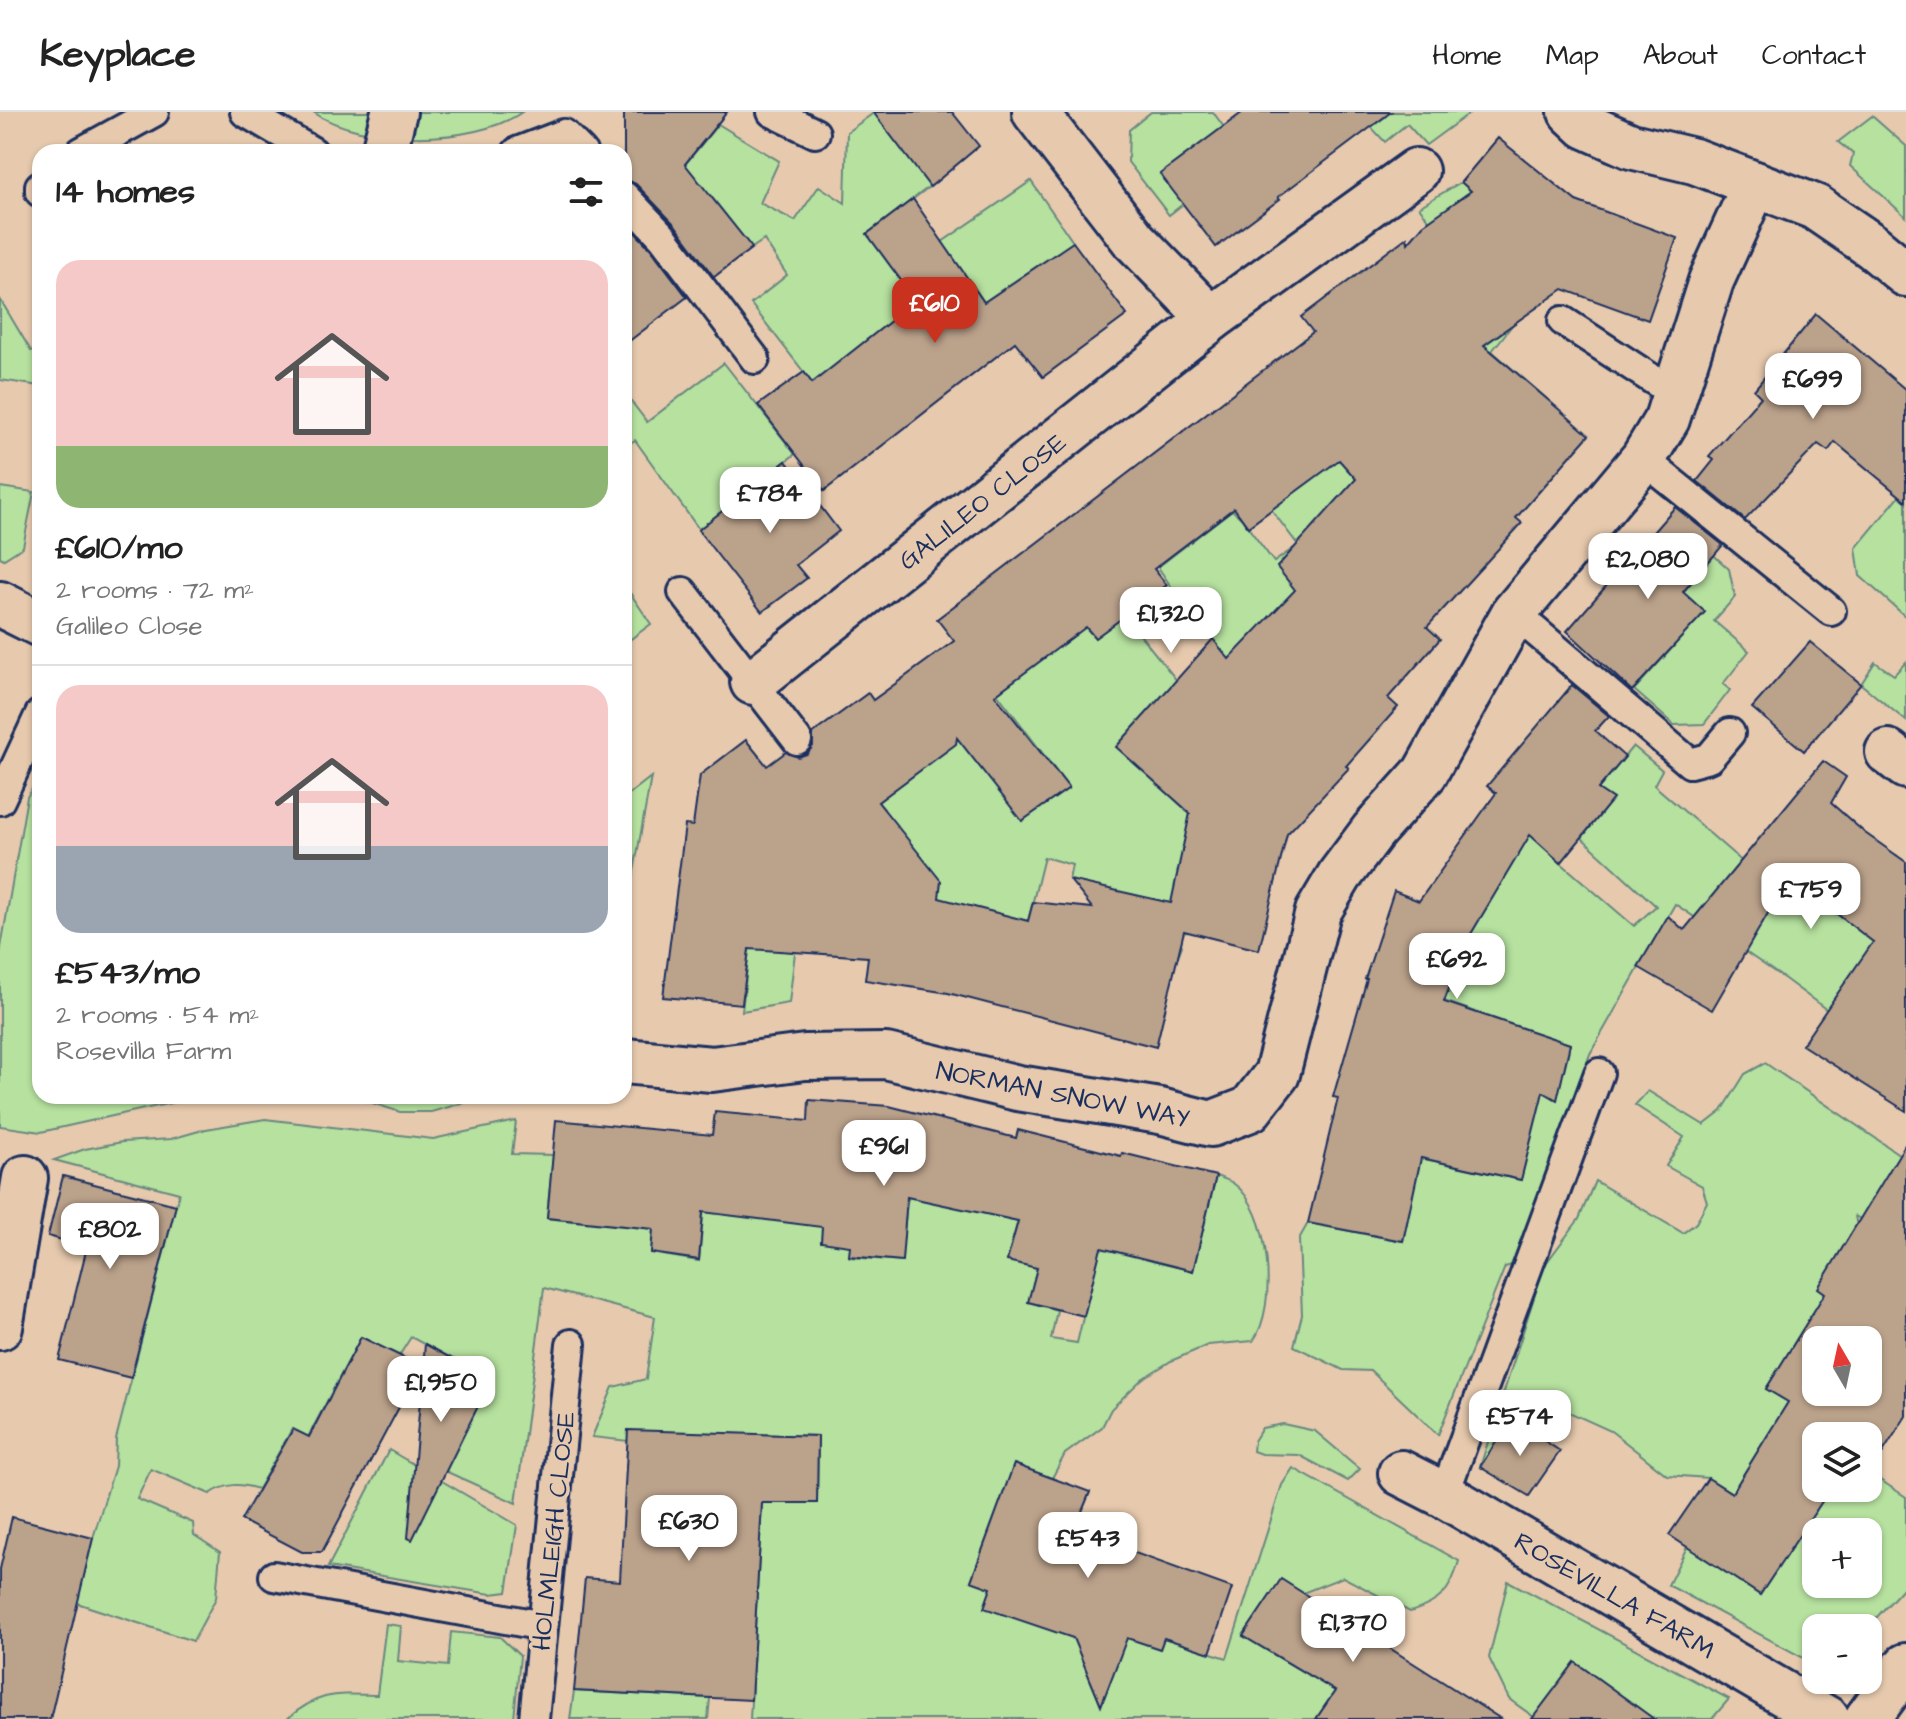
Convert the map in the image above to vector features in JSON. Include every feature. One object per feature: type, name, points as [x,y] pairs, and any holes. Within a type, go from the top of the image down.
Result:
[{"type":"street","points":[[386,144],[394,112]]},
{"type":"street","points":[[1035,112],[1134,240],[1211,319]]},
{"type":"street","points":[[1571,112],[1586,126],[1631,146],[1694,161],[1815,207],[1906,274]]},
{"type":"street","name":"GALILEO CLOSE","points":[[753,682],[1211,319],[1416,171]]},
{"type":"street","name":"NORMAN SNOW WAY","points":[[632,1062],[712,1069],[805,1057],[886,1056],[1018,1088],[1160,1111],[1211,1124],[1250,1109],[1277,1074],[1318,912],[1340,875],[1373,831],[1425,773],[1514,613],[1643,459],[1667,419],[1711,281],[1755,184]]},
{"type":"street","points":[[0,604],[32,620]]},
{"type":"street","points":[[0,1327],[25,1178]]},
{"type":"street","name":"ROSEVILLA FARM","points":[[1401,1473],[1444,1495],[1827,1719]]},
{"type":"street","points":[[1867,1719],[1906,1666]]},
{"type":"lane","points":[[96,144],[154,112]]},
{"type":"lane","points":[[245,112],[299,144]]},
{"type":"lane","points":[[772,112],[815,133]]},
{"type":"lane","points":[[538,144],[564,134],[574,144]]},
{"type":"lane","points":[[632,204],[663,237],[755,359]]},
{"type":"lane","points":[[1563,321],[1675,394]]},
{"type":"lane","points":[[1643,459],[1831,611]]},
{"type":"lane","points":[[683,592],[797,740]]},
{"type":"lane","points":[[1514,613],[1690,763],[1709,758],[1730,733]]},
{"type":"lane","points":[[0,800],[32,731]]},
{"type":"lane","points":[[1444,1495],[1599,1073]]},
{"type":"lane","name":"HOLMLEIGH CLOSE","points":[[534,1719],[571,1344]]},
{"type":"lane","points":[[274,1576],[543,1626]]},
{"type":"green space","points":[[313,112],[522,112],[476,131],[417,137],[359,131]]},
{"type":"green space","points":[[875,112],[938,180],[867,234],[920,306],[824,398],[751,304],[787,275],[764,240],[752,248],[710,195],[661,194],[718,124],[779,161],[760,203],[795,221],[819,186],[845,203],[847,132]]},
{"type":"green space","points":[[1151,112],[1213,112],[1226,130],[1183,204],[1169,215],[1128,162],[1129,130]]},
{"type":"green space","points":[[1384,112],[1471,112],[1426,145],[1407,124],[1385,142],[1371,127],[1385,117]]},
{"type":"green space","points":[[1872,116],[1906,146],[1906,217],[1850,166],[1853,154],[1838,142]]},
{"type":"green space","points":[[1031,181],[1073,242],[985,304],[942,242]]},
{"type":"green space","points":[[1461,182],[1520,236],[1517,319],[1492,351],[1547,399],[1355,602],[1227,661],[1117,747],[1208,830],[1189,932],[1177,933],[1182,946],[1178,956],[1140,947],[1097,887],[1069,880],[1072,865],[1044,857],[1028,921],[970,906],[937,921],[939,891],[796,944],[789,1003],[742,1011],[752,923],[884,809],[878,802],[959,737],[1022,821],[1069,788],[997,693],[1085,627],[1095,638],[1125,616],[1178,682],[1220,648],[1182,603],[1158,567],[1232,510],[1274,562],[1298,545],[1264,500],[1510,327],[1419,207]]},
{"type":"green space","points":[[0,299],[32,351],[32,385],[0,380]]},
{"type":"green space","points":[[724,363],[795,454],[744,494],[708,542],[635,440],[632,442],[632,402],[647,422]]},
{"type":"green space","points":[[0,487],[32,492],[23,547],[4,559],[0,557]]},
{"type":"green space","points":[[1900,495],[1906,501],[1906,617],[1860,576],[1856,548]]},
{"type":"green space","points":[[1697,540],[1729,569],[1735,597],[1714,621],[1749,651],[1723,684],[1730,690],[1704,724],[1674,725],[1634,690],[1674,646],[1652,627]]},
{"type":"green space","points":[[632,596],[651,624],[632,638]]},
{"type":"green space","points":[[1875,662],[1894,675],[1906,662],[1906,721],[1861,684]]},
{"type":"green space","points":[[1633,746],[1662,770],[1654,785],[1776,891],[1790,877],[1881,852],[1896,855],[1849,919],[1892,949],[1892,1058],[1785,979],[1675,904],[1590,1054],[1515,1264],[1505,1267],[1438,1435],[1371,1371],[1343,1370],[1294,1346],[1302,1315],[1299,1239],[1308,1223],[1403,1241],[1413,1194],[1407,1155],[1521,1180],[1416,1121],[1563,1074],[1570,1045],[1444,1001],[1471,931],[1533,829],[1561,863],[1634,926],[1656,906],[1582,838],[1612,800],[1598,789]]},
{"type":"green space","points":[[651,777],[632,882],[632,792]]},
{"type":"green space","points":[[32,789],[32,1104],[167,1104],[41,1132],[0,1126],[0,953],[27,797]]},
{"type":"green space","points":[[1765,1063],[1906,1159],[1906,1246],[1855,1216],[1875,1326],[1813,1313],[1802,1326],[1766,1389],[1812,1416],[1812,1422],[1802,1422],[1802,1461],[1767,1437],[1732,1493],[1708,1478],[1667,1475],[1611,1431],[1547,1402],[1511,1419],[1480,1467],[1544,1266],[1579,1219],[1595,1181],[1683,1233],[1696,1223],[1707,1202],[1702,1186],[1666,1166],[1684,1137],[1635,1105],[1648,1091],[1704,1125],[1722,1111],[1745,1074]]},
{"type":"green space","points":[[376,1104],[460,1104],[431,1112],[400,1112]]},
{"type":"green space","points":[[265,1119],[433,1139],[516,1121],[512,1154],[553,1155],[547,1218],[578,1221],[656,1189],[651,1253],[699,1261],[705,1195],[803,1194],[850,1246],[850,1257],[901,1261],[907,1202],[911,1191],[1000,1199],[995,1216],[1018,1221],[1007,1260],[1037,1268],[1029,1302],[1057,1310],[1051,1339],[1077,1343],[1103,1233],[1153,1261],[1193,1271],[1216,1176],[1227,1180],[1246,1196],[1256,1214],[1267,1259],[1266,1306],[1253,1341],[1208,1345],[1171,1361],[1142,1379],[1111,1409],[1102,1427],[1065,1454],[1052,1478],[1014,1465],[971,1581],[1160,1649],[1164,1638],[1227,1658],[1282,1485],[1293,1468],[1459,1561],[1456,1571],[1448,1588],[1437,1600],[1410,1612],[1343,1577],[1303,1593],[1281,1580],[1243,1636],[1335,1691],[1316,1719],[750,1719],[762,1503],[817,1503],[818,1436],[629,1431],[628,1441],[592,1437],[613,1387],[646,1379],[655,1317],[544,1288],[516,1503],[445,1471],[490,1380],[411,1337],[399,1356],[361,1337],[308,1437],[292,1429],[258,1489],[233,1485],[210,1494],[151,1469],[137,1499],[193,1523],[194,1535],[220,1552],[216,1598],[193,1641],[77,1603],[115,1466],[116,1439],[179,1193],[54,1160],[85,1149],[122,1142],[171,1139],[206,1129]]},
{"type":"green space","points":[[1283,1424],[1315,1431],[1360,1469],[1348,1481],[1299,1455],[1253,1451],[1254,1441],[1262,1428]]},
{"type":"green space","points":[[389,1450],[517,1525],[507,1592],[491,1594],[328,1567]]},
{"type":"green space","points":[[1882,1481],[1906,1497],[1906,1585],[1880,1614],[1802,1614],[1802,1657],[1668,1585],[1690,1541],[1802,1499],[1802,1502],[1882,1502]]},
{"type":"green space","points":[[1508,1581],[1729,1699],[1712,1719],[1628,1719],[1637,1707],[1575,1662],[1534,1717],[1509,1699],[1489,1658]]},
{"type":"green space","points":[[386,1624],[401,1626],[398,1661],[448,1666],[451,1632],[500,1637],[520,1656],[514,1719],[287,1719],[309,1703],[329,1696],[377,1695]]},
{"type":"green space","points":[[574,1691],[710,1698],[708,1719],[570,1719]]},
{"type":"building","points":[[624,112],[727,112],[685,164],[752,248],[714,277],[675,225],[632,182],[632,144],[624,144]]},
{"type":"building","points":[[873,112],[952,112],[979,146],[930,187]]},
{"type":"building","points":[[1243,112],[1391,112],[1216,247],[1160,174]]},
{"type":"building","points":[[1498,138],[1576,201],[1677,238],[1648,320],[1563,289],[1484,345],[1589,435],[1516,518],[1522,523],[1427,627],[1440,639],[1388,698],[1398,707],[1346,766],[1349,768],[1287,834],[1259,950],[1184,931],[1156,1047],[948,993],[865,980],[868,957],[749,949],[742,1004],[663,997],[685,825],[693,826],[700,775],[746,740],[767,766],[786,752],[798,757],[807,754],[813,746],[812,734],[868,693],[873,700],[954,641],[937,619],[1313,332],[1301,317],[1407,237],[1408,243],[1423,225],[1471,191],[1461,182]],"holes":[[[1339,460],[1356,479],[1277,567],[1295,590],[1229,659],[1213,639],[1116,747],[1190,813],[1171,903],[1070,880],[1092,908],[1033,902],[1028,921],[939,898],[941,881],[878,802],[956,744],[957,738],[1022,821],[1069,788],[995,695],[1086,627],[1095,638],[1167,585],[1154,569],[1234,508],[1248,527]]]},
{"type":"building","points":[[913,199],[984,302],[1073,242],[1127,315],[1043,377],[1015,342],[824,491],[758,405],[804,372],[812,383],[916,301],[867,234]]},
{"type":"building","points":[[632,229],[650,248],[687,297],[632,339]]},
{"type":"building","points":[[1816,314],[1906,390],[1906,501],[1835,442],[1828,451],[1818,444],[1745,520],[1697,481],[1714,460],[1709,456],[1761,397],[1754,390]]},
{"type":"building","points":[[786,461],[839,531],[796,565],[807,578],[762,612],[698,530]]},
{"type":"building","points":[[1675,507],[1723,545],[1683,592],[1705,612],[1632,691],[1567,631]]},
{"type":"building","points":[[1810,642],[1861,684],[1804,751],[1752,708]]},
{"type":"building","points":[[1572,685],[1609,716],[1595,731],[1625,757],[1598,789],[1613,799],[1561,863],[1530,835],[1468,939],[1444,1002],[1570,1044],[1557,1100],[1543,1092],[1521,1180],[1421,1158],[1403,1241],[1308,1223],[1338,1098],[1333,1097],[1365,979],[1394,891],[1419,901],[1496,793],[1487,786]]},
{"type":"building","points":[[1823,761],[1846,777],[1831,803],[1865,833],[1906,862],[1906,1111],[1802,1045],[1873,942],[1789,877],[1712,1010],[1638,967],[1668,916],[1684,930]]},
{"type":"building","points":[[809,1100],[889,1106],[1016,1138],[1018,1130],[1216,1176],[1193,1271],[1101,1248],[1084,1316],[1028,1302],[1037,1268],[1007,1261],[1018,1221],[907,1197],[902,1261],[849,1256],[850,1246],[821,1242],[822,1227],[703,1212],[699,1260],[651,1253],[653,1229],[547,1218],[556,1120],[712,1135],[715,1112],[808,1121]]},
{"type":"building","points":[[1906,1143],[1906,1416],[1882,1454],[1882,1422],[1802,1422],[1802,1502],[1822,1502],[1811,1518],[1802,1518],[1802,1532],[1760,1595],[1669,1535],[1708,1478],[1732,1493],[1788,1402],[1766,1389],[1802,1330],[1802,1406],[1882,1406],[1882,1326],[1805,1326],[1825,1293],[1818,1288]]},
{"type":"building","points":[[63,1176],[176,1205],[131,1378],[59,1360],[87,1247],[48,1236]]},
{"type":"building","points":[[361,1337],[421,1366],[322,1552],[302,1552],[241,1520],[293,1429],[309,1437]]},
{"type":"building","points":[[425,1344],[491,1380],[412,1540],[408,1538]]},
{"type":"building","points":[[1511,1419],[1560,1451],[1529,1496],[1480,1467]]},
{"type":"building","points":[[628,1430],[818,1436],[817,1503],[762,1503],[751,1700],[574,1691],[585,1578],[620,1581]]},
{"type":"building","points":[[1014,1464],[1090,1492],[1074,1531],[1232,1588],[1210,1653],[1164,1638],[1160,1649],[1127,1638],[1101,1706],[1073,1638],[984,1608],[991,1588],[971,1581]]},
{"type":"building","points":[[12,1517],[93,1538],[50,1719],[0,1719],[0,1569]]},
{"type":"building","points":[[1281,1579],[1501,1719],[1316,1719],[1335,1691],[1243,1636]]},
{"type":"building","points":[[1575,1662],[1654,1719],[1532,1719]]}]
